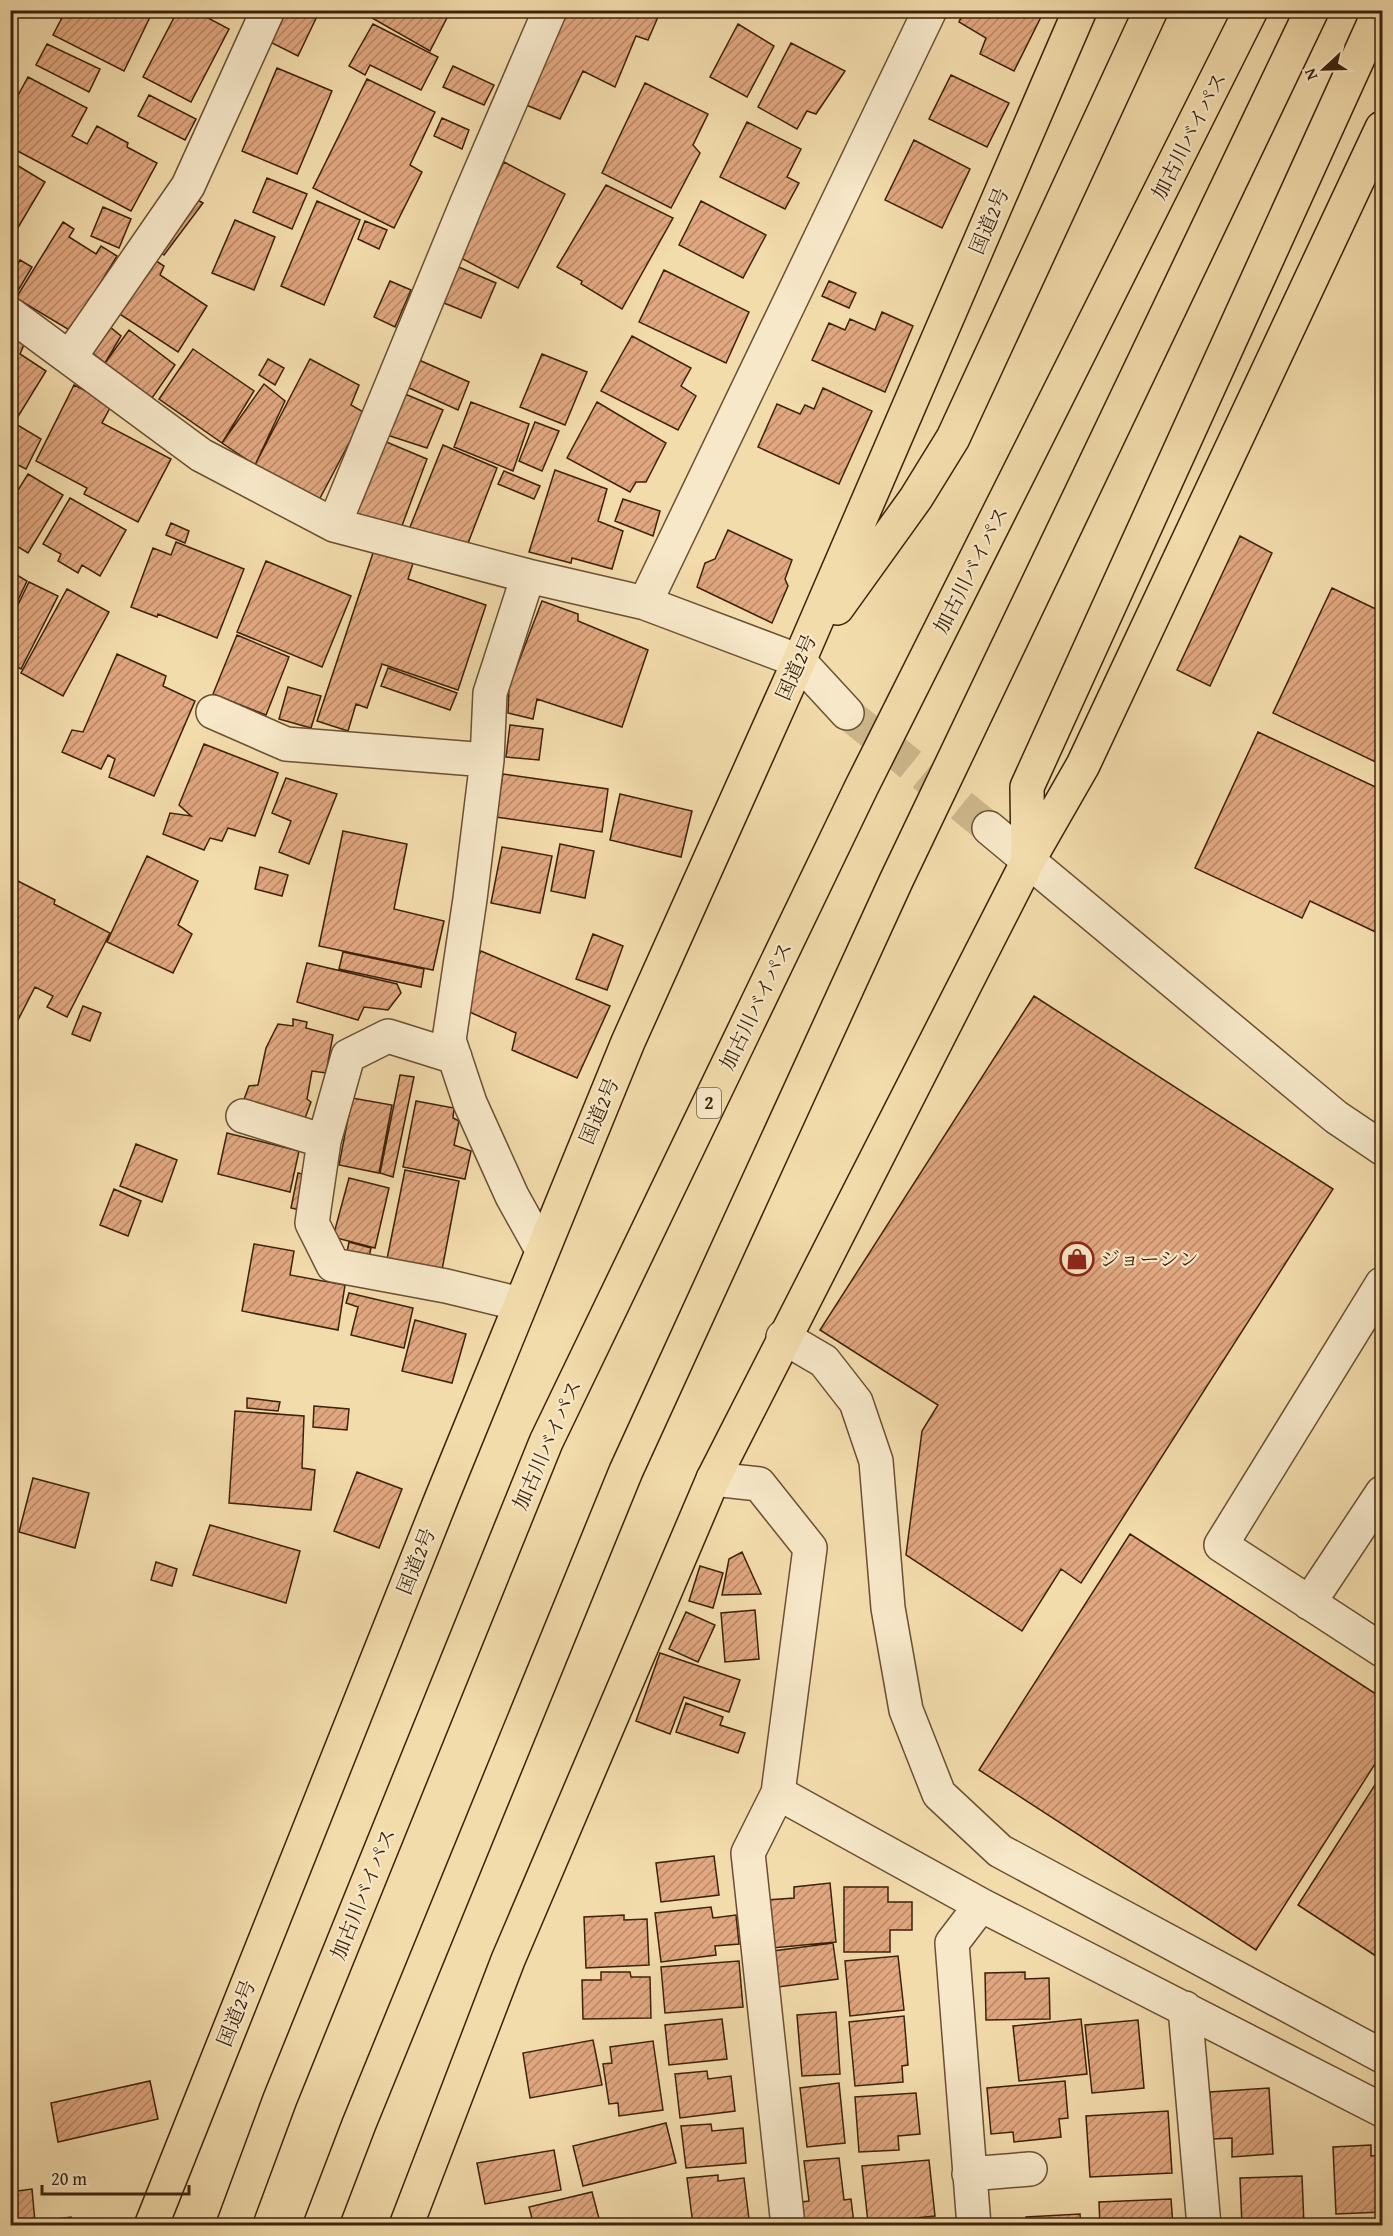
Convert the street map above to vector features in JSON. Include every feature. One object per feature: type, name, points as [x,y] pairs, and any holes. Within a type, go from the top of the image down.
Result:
[{"type":"highway","name":"国道2号","points":[[151,2226],[520,1304],[628,1042],[799,661],[1080,10]]},
{"type":"highway","points":[[799,661],[916,498],[953,438],[1150,10]]},
{"type":"highway","name":"加古川バイパス","points":[[233,2226],[280,2099],[546,1442],[861,789],[1251,10]]},
{"type":"highway","points":[[320,2226],[359,2124],[626,1471],[896,880],[1312,10]]},
{"type":"highway","points":[[1028,861],[1027,787],[1380,10]]},
{"type":"highway","points":[[406,2226],[508,1960],[713,1479],[783,1337],[1028,861],[1083,765],[1383,128]]},
{"type":"street","points":[[70,357],[188,186],[268,10]]},
{"type":"street","points":[[334,525],[466,205],[550,10]]},
{"type":"street","points":[[645,603],[930,10]]},
{"type":"street","points":[[10,314],[201,455],[334,525],[528,576],[645,603],[799,661],[847,713]]},
{"type":"street","points":[[528,576],[490,693],[487,760],[470,899],[449,1040],[470,1103],[493,1155],[512,1196],[542,1250]]},
{"type":"street","points":[[213,711],[286,744],[487,760]]},
{"type":"street","points":[[989,828],[1336,1117],[1383,1148]]},
{"type":"street","points":[[455,1058],[388,1036],[348,1056],[324,1140],[312,1223],[333,1265],[446,1286],[520,1304]]},
{"type":"street","points":[[243,1116],[324,1140]]},
{"type":"street","points":[[1383,1284],[1221,1545],[1383,1650]]},
{"type":"street","points":[[783,1337],[824,1360],[856,1402],[876,1461],[888,1608],[906,1710],[939,1794],[1000,1851],[1383,2056]]},
{"type":"street","points":[[713,1479],[759,1484],[810,1548],[778,1793],[748,1853],[788,2226]]},
{"type":"street","points":[[1309,1604],[1383,1493]]},
{"type":"street","points":[[778,1793],[981,1905],[1383,2110]]},
{"type":"street","points":[[974,2226],[952,1942],[981,1905]]},
{"type":"street","points":[[1185,2008],[1204,2226]]},
{"type":"street","points":[[969,2174],[1030,2169]]},
{"type":"building","points":[[66,10],[137,10],[150,17],[124,71],[53,35]]},
{"type":"building","points":[[178,10],[193,10],[229,29],[191,102],[143,77]]},
{"type":"building","points":[[281,10],[320,10],[298,56],[266,40]]},
{"type":"building","points":[[358,10],[451,10],[430,51]]},
{"type":"building","points":[[562,10],[661,10],[648,40],[636,36],[615,87],[583,71],[560,119],[519,102]]},
{"type":"building","points":[[964,10],[1038,10],[1043,13],[1014,71],[980,54],[986,38],[959,22]]},
{"type":"building","points":[[373,24],[438,57],[421,90],[370,65],[365,75],[349,66]]},
{"type":"building","points":[[738,24],[774,46],[747,97],[710,77]]},
{"type":"building","points":[[791,43],[845,71],[816,114],[807,111],[797,129],[758,107]]},
{"type":"building","points":[[47,44],[100,69],[89,92],[36,65]]},
{"type":"building","points":[[453,66],[494,85],[484,105],[443,87]]},
{"type":"building","points":[[277,68],[332,91],[297,174],[242,151]]},
{"type":"building","points":[[951,75],[1009,103],[987,147],[929,119]]},
{"type":"building","points":[[28,77],[87,108],[72,136],[87,144],[97,126],[128,143],[127,147],[157,163],[131,211],[10,147],[10,110]]},
{"type":"building","points":[[367,79],[435,112],[410,165],[422,172],[394,228],[313,188]]},
{"type":"building","points":[[645,83],[708,114],[693,145],[700,153],[671,208],[602,173]]},
{"type":"building","points":[[149,95],[196,119],[185,140],[138,116]]},
{"type":"building","points":[[442,118],[469,130],[462,149],[434,136]]},
{"type":"building","points":[[747,122],[801,149],[787,177],[799,183],[785,209],[720,177]]},
{"type":"building","points":[[914,140],[970,169],[942,228],[885,200]]},
{"type":"building","points":[[10,161],[45,182],[16,231],[10,228]]},
{"type":"building","points":[[504,162],[565,194],[518,288],[459,257]]},
{"type":"building","points":[[267,178],[307,194],[292,229],[253,212]]},
{"type":"building","points":[[606,185],[673,218],[622,309],[581,284],[582,281],[557,267]]},
{"type":"building","points":[[194,198],[203,203],[164,255],[156,249]]},
{"type":"building","points":[[317,201],[360,220],[324,305],[281,286]]},
{"type":"building","points":[[701,201],[766,235],[743,278],[679,245]]},
{"type":"building","points":[[103,207],[131,219],[119,248],[91,236]]},
{"type":"building","points":[[235,220],[275,237],[254,290],[212,273]]},
{"type":"building","points":[[365,221],[387,230],[379,249],[358,239]]},
{"type":"building","points":[[63,222],[74,229],[69,237],[96,254],[101,246],[117,256],[71,331],[16,298]]},
{"type":"building","points":[[150,257],[164,266],[160,275],[207,306],[178,352],[115,311]]},
{"type":"building","points":[[20,260],[32,267],[16,294],[10,291],[10,277]]},
{"type":"building","points":[[454,265],[496,283],[481,318],[439,301]]},
{"type":"building","points":[[664,270],[749,312],[726,363],[639,322]]},
{"type":"building","points":[[390,281],[411,290],[395,327],[374,317]]},
{"type":"building","points":[[829,281],[856,293],[849,308],[822,296]]},
{"type":"building","points":[[882,312],[913,326],[885,392],[812,360],[829,323],[845,330],[850,319],[875,330]]},
{"type":"building","points":[[104,322],[121,336],[105,363],[85,347]]},
{"type":"building","points":[[10,330],[26,340],[20,354],[46,371],[14,423],[41,439],[26,469],[10,461]]},
{"type":"building","points":[[129,330],[175,365],[152,398],[105,363]]},
{"type":"building","points":[[632,336],[691,368],[681,386],[696,396],[678,430],[601,391]]},
{"type":"building","points":[[193,349],[254,391],[222,443],[159,399]]},
{"type":"building","points":[[542,354],[587,372],[565,425],[520,407]]},
{"type":"building","points":[[268,359],[284,368],[275,385],[259,375]]},
{"type":"building","points":[[310,359],[359,385],[351,405],[365,413],[319,500],[255,465]]},
{"type":"building","points":[[419,360],[469,382],[458,410],[407,387]]},
{"type":"building","points":[[264,384],[285,401],[255,465],[222,443]]},
{"type":"building","points":[[74,385],[112,404],[102,423],[171,459],[138,522],[84,494],[87,488],[36,461]]},
{"type":"building","points":[[823,388],[872,411],[839,484],[758,447],[777,404],[800,414],[805,405],[814,409]]},
{"type":"building","points":[[405,394],[443,410],[427,448],[387,435]]},
{"type":"building","points":[[471,402],[529,424],[513,471],[454,447]]},
{"type":"building","points":[[597,402],[666,443],[646,482],[636,482],[630,492],[567,458]]},
{"type":"building","points":[[535,422],[559,431],[542,471],[519,461]]},
{"type":"building","points":[[384,441],[427,459],[400,531],[355,513]]},
{"type":"building","points":[[443,445],[497,468],[465,551],[410,527]]},
{"type":"building","points":[[555,470],[607,489],[598,521],[623,531],[612,569],[572,558],[571,563],[529,552]]},
{"type":"building","points":[[504,471],[540,486],[534,499],[498,484]]},
{"type":"building","points":[[28,474],[63,495],[28,553],[10,542],[10,503]]},
{"type":"building","points":[[70,498],[126,530],[100,576],[82,565],[78,573],[58,561],[61,554],[43,544]]},
{"type":"building","points":[[623,499],[660,511],[653,536],[615,521]]},
{"type":"building","points":[[171,523],[189,531],[185,543],[166,535]]},
{"type":"building","points":[[728,530],[792,560],[785,579],[788,586],[772,623],[697,587],[705,563],[715,559]]},
{"type":"building","points":[[1240,536],[1272,553],[1210,686],[1177,670]]},
{"type":"building","points":[[176,542],[244,569],[217,638],[158,614],[157,617],[131,607],[153,548],[171,555]]},
{"type":"building","points":[[375,547],[414,560],[408,579],[486,605],[458,690],[382,664],[367,708],[356,704],[348,731],[317,721]]},
{"type":"building","points":[[266,561],[351,596],[322,667],[237,632]]},
{"type":"building","points":[[10,571],[27,581],[10,617]]},
{"type":"building","points":[[29,582],[58,596],[21,669],[10,663],[10,621]]},
{"type":"building","points":[[1332,588],[1382,612],[1382,765],[1273,713]]},
{"type":"building","points":[[67,589],[109,612],[63,696],[21,673]]},
{"type":"building","points":[[542,601],[578,614],[578,621],[648,650],[622,727],[537,699],[533,719],[508,713],[509,687]]},
{"type":"building","points":[[237,635],[289,657],[266,715],[213,694]]},
{"type":"building","points":[[117,654],[166,676],[163,686],[195,701],[154,796],[109,777],[115,759],[108,755],[101,769],[62,752],[72,730],[83,732]]},
{"type":"building","points":[[388,668],[457,693],[450,710],[381,686]]},
{"type":"building","points":[[288,687],[321,696],[311,728],[279,719]]},
{"type":"building","points":[[510,725],[543,729],[539,760],[506,757]]},
{"type":"building","points":[[1258,732],[1382,790],[1382,935],[1310,901],[1302,918],[1195,868]]},
{"type":"building","points":[[204,744],[278,773],[255,836],[228,828],[222,841],[210,838],[204,850],[163,834],[170,813],[191,816],[179,805]]},
{"type":"building","points":[[503,774],[608,789],[602,832],[496,817]]},
{"type":"building","points":[[286,778],[337,794],[309,864],[279,852],[291,821],[272,813]]},
{"type":"building","points":[[620,794],[692,811],[681,857],[610,840]]},
{"type":"building","points":[[343,831],[407,844],[394,909],[444,921],[433,970],[319,946]]},
{"type":"building","points":[[560,844],[594,851],[585,898],[551,891]]},
{"type":"building","points":[[502,847],[552,856],[540,913],[491,903]]},
{"type":"building","points":[[147,856],[198,881],[178,925],[192,934],[173,973],[107,942]]},
{"type":"building","points":[[260,867],[288,875],[282,896],[255,889]]},
{"type":"building","points":[[10,877],[55,900],[54,904],[110,933],[67,1017],[47,1007],[53,996],[35,987],[18,1020],[10,1016]]},
{"type":"building","points":[[593,934],[623,946],[607,990],[576,979]]},
{"type":"building","points":[[481,951],[610,1006],[577,1078],[512,1050],[516,1033],[463,1009],[468,978]]},
{"type":"building","points":[[343,952],[424,969],[421,987],[339,969]]},
{"type":"building","points":[[307,963],[397,984],[401,993],[388,1010],[364,1007],[358,1020],[297,1002]]},
{"type":"building","name":"ジョーシン","points":[[1034,996],[1333,1189],[1081,1583],[1061,1569],[1022,1631],[906,1555],[922,1431],[938,1405],[820,1330]]},
{"type":"building","points":[[83,1006],[101,1013],[90,1041],[72,1034]]},
{"type":"building","points":[[293,1019],[307,1022],[306,1028],[333,1035],[326,1073],[312,1071],[307,1099],[311,1102],[304,1121],[243,1102],[249,1086],[258,1085],[266,1048],[278,1024],[293,1026]]},
{"type":"building","points":[[400,1075],[414,1077],[393,1177],[380,1173]]},
{"type":"building","points":[[352,1098],[392,1105],[379,1173],[339,1165]]},
{"type":"building","points":[[416,1101],[454,1108],[453,1118],[459,1121],[454,1145],[471,1151],[465,1179],[403,1167]]},
{"type":"building","points":[[227,1133],[299,1151],[290,1192],[218,1174]]},
{"type":"building","points":[[136,1144],[177,1160],[162,1202],[120,1186]]},
{"type":"building","points":[[405,1170],[459,1181],[441,1275],[386,1264]]},
{"type":"building","points":[[298,1173],[316,1177],[309,1212],[291,1208]]},
{"type":"building","points":[[349,1178],[389,1188],[375,1248],[333,1237]]},
{"type":"building","points":[[114,1189],[141,1201],[128,1236],[100,1225]]},
{"type":"building","points":[[349,1242],[371,1248],[369,1257],[347,1252]]},
{"type":"building","points":[[254,1244],[294,1251],[290,1275],[345,1285],[338,1330],[242,1311]]},
{"type":"building","points":[[349,1293],[413,1308],[404,1348],[351,1335],[358,1307],[346,1303]]},
{"type":"building","points":[[415,1320],[466,1334],[452,1383],[402,1371]]},
{"type":"building","points":[[247,1398],[280,1402],[278,1411],[247,1408]]},
{"type":"building","points":[[314,1406],[349,1409],[347,1430],[313,1427]]},
{"type":"building","points":[[235,1411],[304,1416],[302,1468],[315,1470],[311,1510],[229,1503]]},
{"type":"building","points":[[357,1472],[402,1489],[379,1548],[334,1531]]},
{"type":"building","points":[[33,1478],[89,1493],[75,1548],[19,1532]]},
{"type":"building","points":[[210,1525],[300,1551],[286,1603],[193,1575]]},
{"type":"building","points":[[1130,1534],[1382,1698],[1382,1753],[1256,1950],[979,1770]]},
{"type":"building","points":[[742,1552],[761,1594],[722,1595],[729,1559]]},
{"type":"building","points":[[156,1562],[177,1569],[172,1586],[151,1580]]},
{"type":"building","points":[[700,1566],[723,1573],[713,1608],[689,1601]]},
{"type":"building","points":[[755,1610],[759,1659],[725,1662],[721,1613]]},
{"type":"building","points":[[686,1612],[715,1625],[698,1662],[669,1649]]},
{"type":"building","points":[[660,1653],[740,1680],[729,1712],[684,1697],[670,1734],[636,1721]]},
{"type":"building","points":[[686,1703],[723,1717],[720,1725],[745,1733],[738,1753],[676,1732]]},
{"type":"building","points":[[1382,1774],[1382,1960],[1298,1905]]},
{"type":"building","points":[[714,1856],[719,1895],[661,1902],[656,1863]]},
{"type":"building","points":[[830,1883],[836,1942],[772,1948],[767,1900],[794,1898],[794,1887]]},
{"type":"building","points":[[844,1887],[888,1887],[888,1902],[912,1902],[912,1930],[890,1930],[890,1952],[844,1952]]},
{"type":"building","points":[[711,1907],[713,1918],[736,1915],[739,1944],[715,1946],[716,1955],[661,1962],[655,1913]]},
{"type":"building","points":[[624,1915],[624,1920],[647,1919],[649,1965],[586,1968],[584,1917]]},
{"type":"building","points":[[833,1943],[838,1979],[778,1987],[773,1951]]},
{"type":"building","points":[[898,1956],[904,2010],[850,2016],[845,1961]]},
{"type":"building","points":[[739,1961],[743,2007],[665,2013],[661,1967]]},
{"type":"building","points":[[601,1972],[630,1972],[631,1977],[650,1977],[651,2018],[583,2019],[582,1980],[601,1980]]},
{"type":"building","points":[[1025,1972],[1025,1979],[1049,1978],[1050,2019],[986,2020],[985,1973]]},
{"type":"building","points":[[836,2012],[840,2074],[802,2076],[797,2015]]},
{"type":"building","points":[[904,2016],[908,2065],[902,2066],[903,2082],[855,2086],[849,2022]]},
{"type":"building","points":[[722,2019],[727,2059],[669,2065],[665,2025]]},
{"type":"building","points":[[1081,2019],[1087,2074],[1019,2081],[1013,2026]]},
{"type":"building","points":[[1138,2020],[1144,2088],[1092,2093],[1085,2025]]},
{"type":"building","points":[[593,2040],[602,2085],[530,2098],[523,2053]]},
{"type":"building","points":[[653,2041],[663,2110],[619,2116],[618,2103],[609,2104],[603,2064],[612,2063],[610,2047]]},
{"type":"building","points":[[707,2071],[708,2079],[731,2076],[735,2111],[680,2118],[675,2074]]},
{"type":"building","points":[[150,2081],[158,2119],[58,2142],[51,2103]]},
{"type":"building","points":[[1065,2081],[1068,2118],[1059,2119],[1061,2137],[1014,2142],[1013,2132],[991,2134],[987,2088]]},
{"type":"building","points":[[839,2083],[845,2143],[807,2147],[800,2088]]},
{"type":"building","points":[[1269,2088],[1273,2154],[1232,2157],[1232,2138],[1213,2139],[1210,2092]]},
{"type":"building","points":[[916,2093],[920,2134],[898,2136],[899,2150],[859,2152],[855,2097]]},
{"type":"building","points":[[1168,2111],[1172,2173],[1090,2177],[1086,2116]]},
{"type":"building","points":[[666,2123],[676,2163],[583,2186],[573,2146]]},
{"type":"building","points":[[711,2124],[712,2131],[743,2128],[746,2163],[686,2168],[681,2126]]},
{"type":"building","points":[[1371,2145],[1371,2156],[1382,2155],[1382,2212],[1336,2214],[1333,2147]]},
{"type":"building","points":[[554,2150],[561,2190],[485,2204],[477,2163]]},
{"type":"building","points":[[839,2158],[844,2200],[851,2199],[854,2224],[804,2226],[802,2202],[809,2201],[804,2161]]},
{"type":"building","points":[[929,2160],[935,2216],[868,2223],[862,2166]]},
{"type":"building","points":[[718,2175],[718,2181],[744,2178],[749,2219],[693,2225],[687,2178]]},
{"type":"building","points":[[1302,2176],[1304,2226],[1242,2226],[1240,2178]]},
{"type":"building","points":[[32,2189],[35,2222],[71,2217],[72,2226],[10,2226],[10,2192]]},
{"type":"building","points":[[592,2192],[601,2226],[534,2226],[529,2207]]},
{"type":"building","points":[[1171,2199],[1173,2226],[1100,2226],[1099,2202]]},
{"type":"building","points":[[1080,2214],[1081,2226],[1019,2226],[1026,2225],[1026,2217]]},
{"type":"tunnel","points":[[847,713],[989,828]]},
{"type":"place","name":"ジョーシン","points":[[1077,1259]]}]
